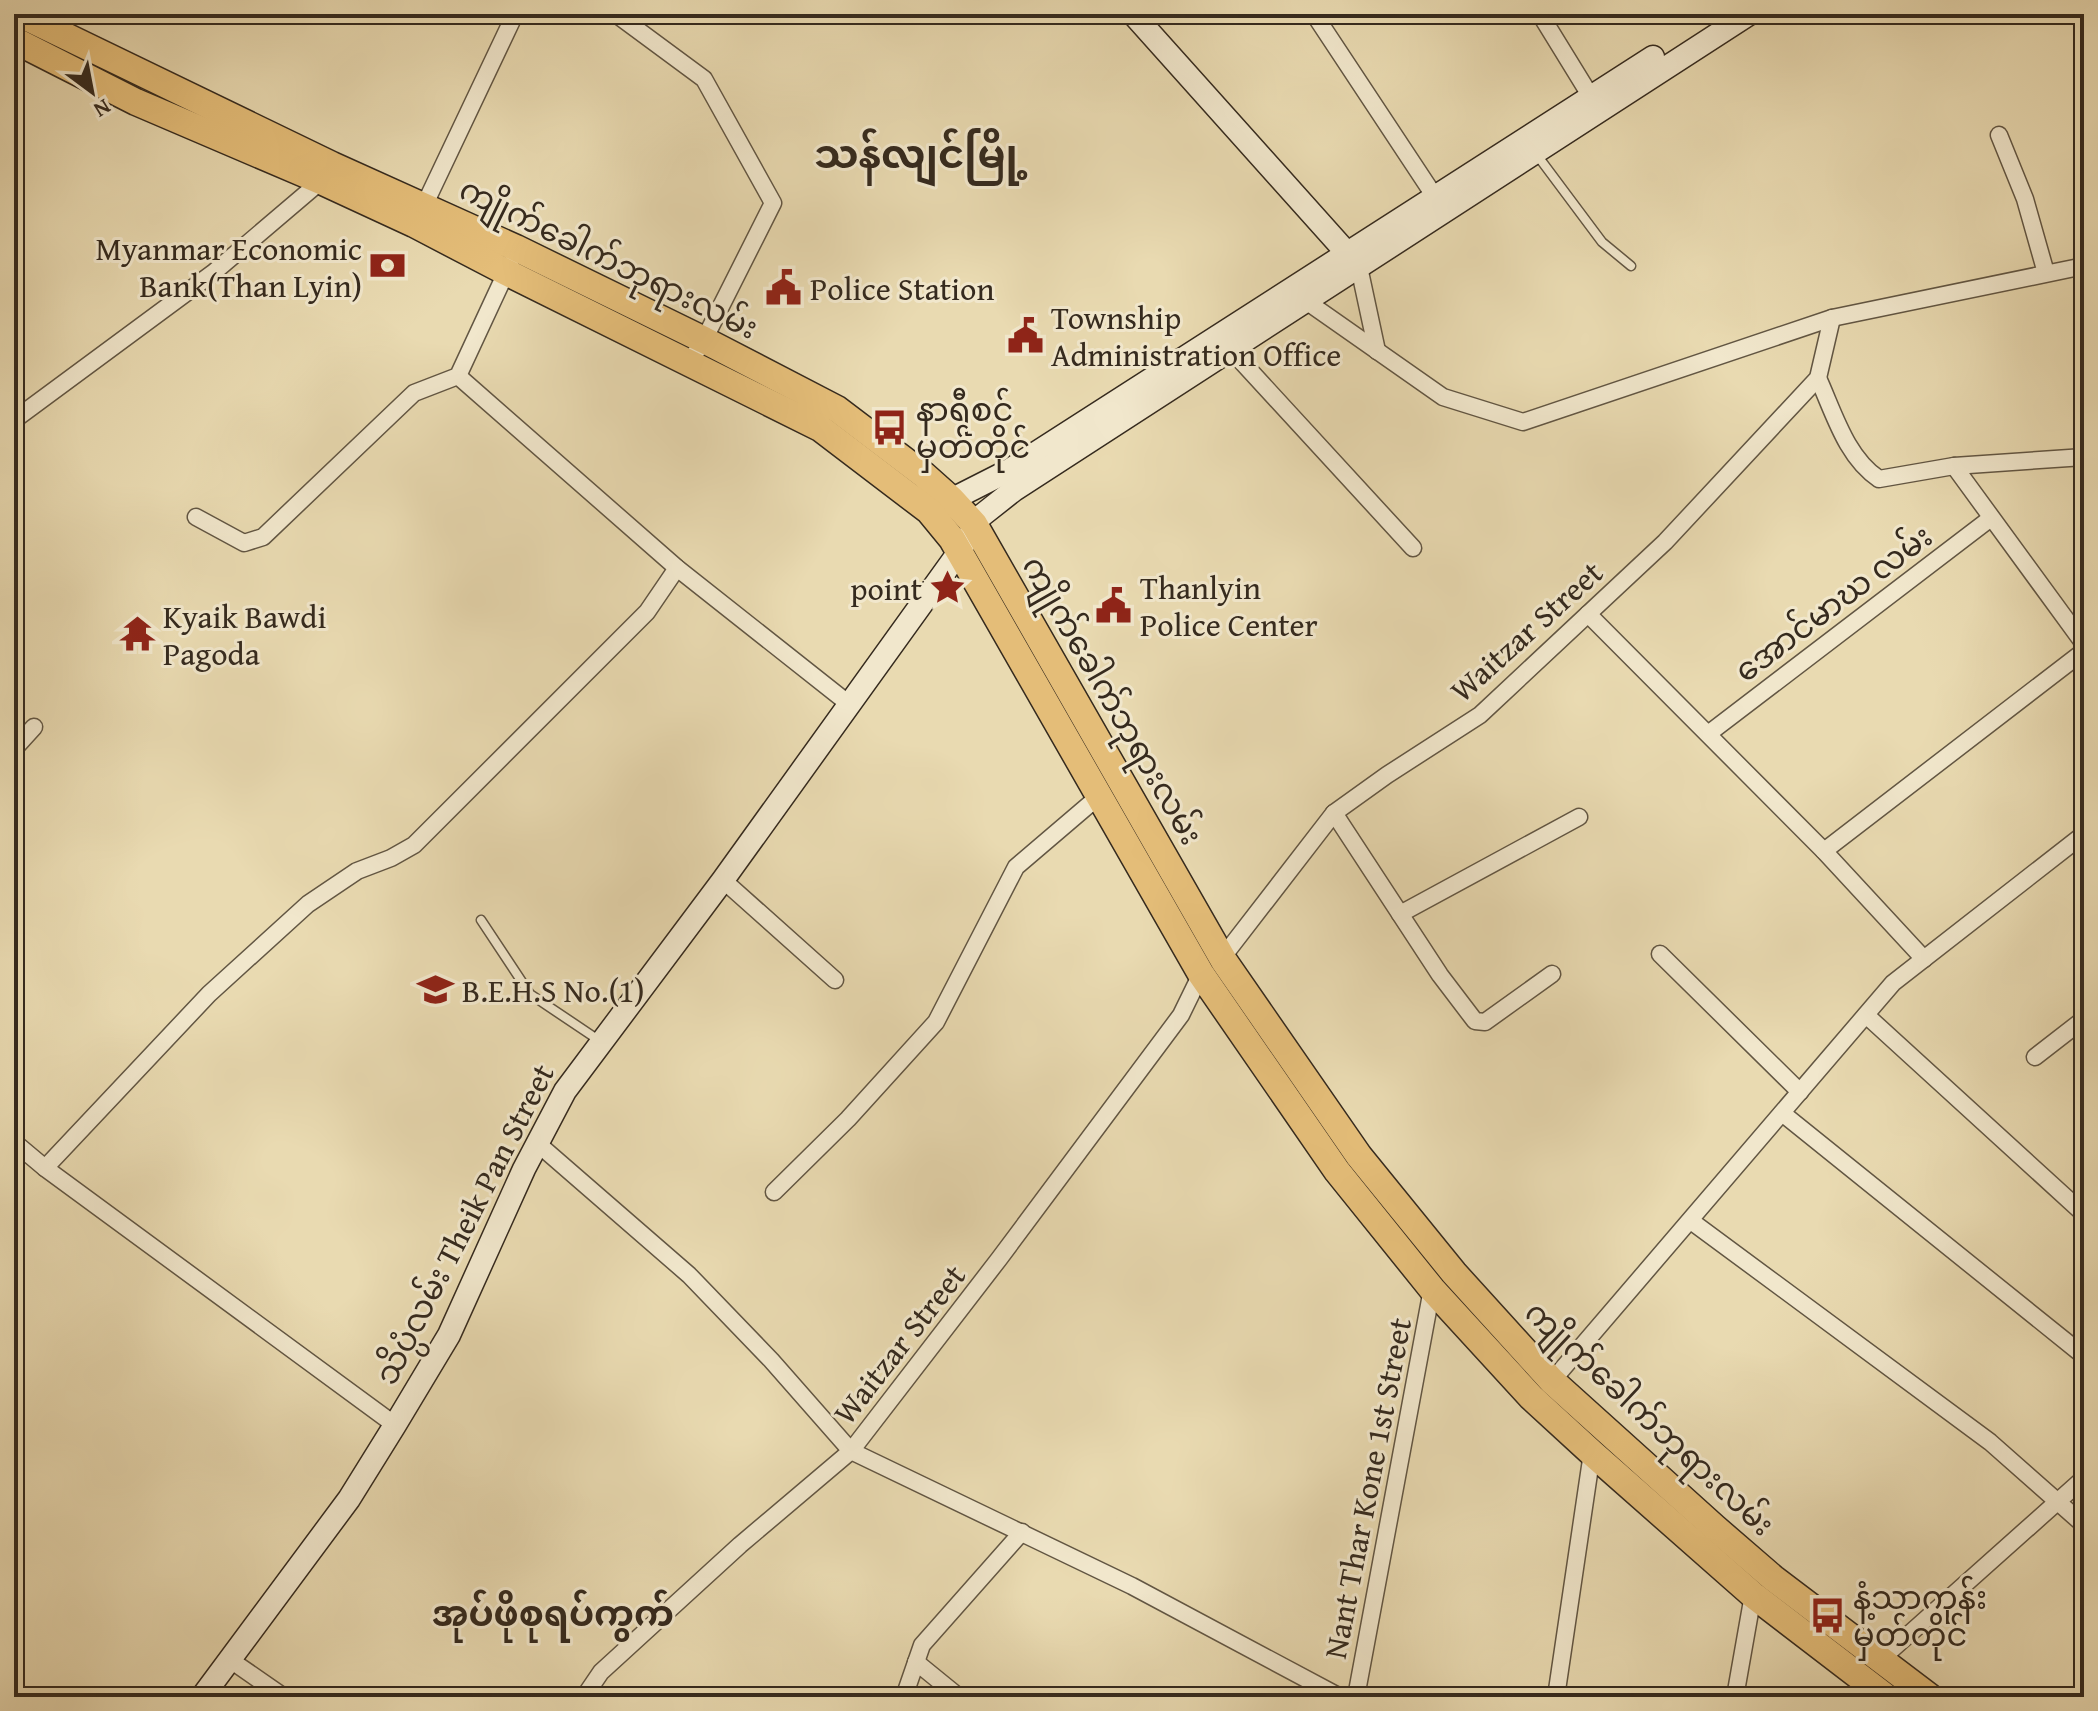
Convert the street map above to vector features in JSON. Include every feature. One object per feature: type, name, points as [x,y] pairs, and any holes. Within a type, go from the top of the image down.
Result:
[{"type":"main road","name":"ကျိုက်ခေါက်ဘုရားလမ်း","points":[[20,14],[332,165],[424,206],[511,260]]},
{"type":"main road","name":"ကျိုက်ခေါက်ဘုရားလမ်း","points":[[14,40],[136,102],[414,224],[511,260],[697,350],[974,524],[1222,958],[1359,1156],[1454,1273],[1552,1381],[1773,1578],[1930,1697]]},
{"type":"main road","name":"ကျိုက်ခေါက်ဘုရားလမ်း","points":[[941,505],[959,552],[1201,974],[1337,1171],[1432,1289],[1531,1397],[1753,1595],[1886,1697]]},
{"type":"street","points":[[424,206],[515,14]]},
{"type":"street","points":[[616,14],[704,79],[773,203],[697,350]]},
{"type":"street","points":[[1133,14],[1353,259],[1377,351]]},
{"type":"street","points":[[1314,14],[1440,204]]},
{"type":"street","points":[[1540,14],[1595,104]]},
{"type":"street","points":[[1595,104],[1722,14]]},
{"type":"street","points":[[941,505],[1008,471],[1353,259],[1595,104],[1749,14]]},
{"type":"street","points":[[1999,135],[2025,199],[2046,273]]},
{"type":"street","points":[[14,420],[213,273],[321,181]]},
{"type":"street","points":[[974,524],[1014,490],[1306,301],[1353,259]]},
{"type":"street","points":[[196,517],[244,543],[263,537],[414,393],[458,376],[511,260]]},
{"type":"street","points":[[1306,301],[1443,397],[1523,422],[1832,318],[2084,266]]},
{"type":"street","name":"Waitzar Street","points":[[1222,958],[1334,813],[1480,715],[1665,542],[1818,378],[1832,318]]},
{"type":"street","points":[[1231,350],[1413,548]]},
{"type":"street","points":[[458,376],[677,568],[849,704]]},
{"type":"street","points":[[1818,378],[1853,455],[1879,479],[1954,466],[2084,457]]},
{"type":"street","points":[[1954,466],[2084,644]]},
{"type":"street","name":"အောင်မာဃ လမ်း","points":[[1708,734],[1991,518]]},
{"type":"street","name":"သိပ္ပံလမ်း Theik Pan Street","points":[[202,1697],[349,1499],[449,1335],[537,1143],[565,1091],[723,880],[959,552],[974,524]]},
{"type":"street","points":[[45,1168],[209,994],[308,904],[357,871],[414,845],[647,612],[677,568]]},
{"type":"street","points":[[1588,614],[1824,851],[1924,959]]},
{"type":"street","points":[[1824,851],[2084,651]]},
{"type":"street","points":[[14,749],[34,727]]},
{"type":"street","points":[[774,1192],[848,1119],[936,1022],[1016,867],[1098,797]]},
{"type":"street","points":[[1334,813],[1440,975],[1475,1021],[1485,1022],[1552,974]]},
{"type":"street","points":[[1400,914],[1579,817]]},
{"type":"street","points":[[1552,1381],[1893,983],[2084,834]]},
{"type":"street","points":[[723,880],[835,980]]},
{"type":"street","points":[[1660,954],[1800,1092]]},
{"type":"street","name":"Waitzar Street","points":[[584,1697],[601,1672],[740,1545],[851,1451],[1181,1015],[1201,974]]},
{"type":"street","points":[[1866,1015],[2084,1214]]},
{"type":"street","points":[[2035,1057],[2084,1019]]},
{"type":"street","points":[[1782,1113],[2084,1356]]},
{"type":"street","points":[[14,1142],[395,1425]]},
{"type":"street","points":[[537,1143],[689,1275],[771,1360],[851,1451],[1172,1607],[1340,1697]]},
{"type":"street","points":[[1691,1221],[1990,1442],[2084,1525]]},
{"type":"street","name":"Nant Thar Kone 1st Street","points":[[1356,1697],[1432,1289]]},
{"type":"street","points":[[1556,1697],[1592,1453]]},
{"type":"street","points":[[1879,1661],[2084,1478]]},
{"type":"street","points":[[904,1697],[922,1645],[1022,1532]]},
{"type":"street","points":[[1735,1697],[1753,1595]]},
{"type":"street","points":[[229,1659],[284,1697]]},
{"type":"street","points":[[916,1662],[959,1697]]},
{"type":"lane","points":[[1530,145],[1602,242],[1631,266]]},
{"type":"lane","points":[[481,920],[530,994],[601,1042]]},
{"type":"place","name":"Myanmar Economic Bank(Than Lyin)","points":[[388,266]]},
{"type":"place","name":"Police Station","points":[[784,288]]},
{"type":"place","name":"Township Administration Office","points":[[1025,335]]},
{"type":"place","name":"နာရီစင် မှတ်တိုင်","points":[[890,427]]},
{"type":"place","name":"point","points":[[948,588]]},
{"type":"place","name":"Thanlyin Police Center","points":[[1114,605]]},
{"type":"place","name":"Kyaik Bawdi Pagoda","points":[[137,634]]},
{"type":"place","name":"B.E.H.S No.(1)","points":[[436,990]]},
{"type":"place","name":"နံ့သာကုန်း မှတ်တိုင်","points":[[1827,1615]]},
{"type":"district","name":"သန်လျင်မြို့","points":[[921,153]]},
{"type":"district","name":"အုပ်ဖိုစုရပ်ကွက်","points":[[553,1612]]}]
